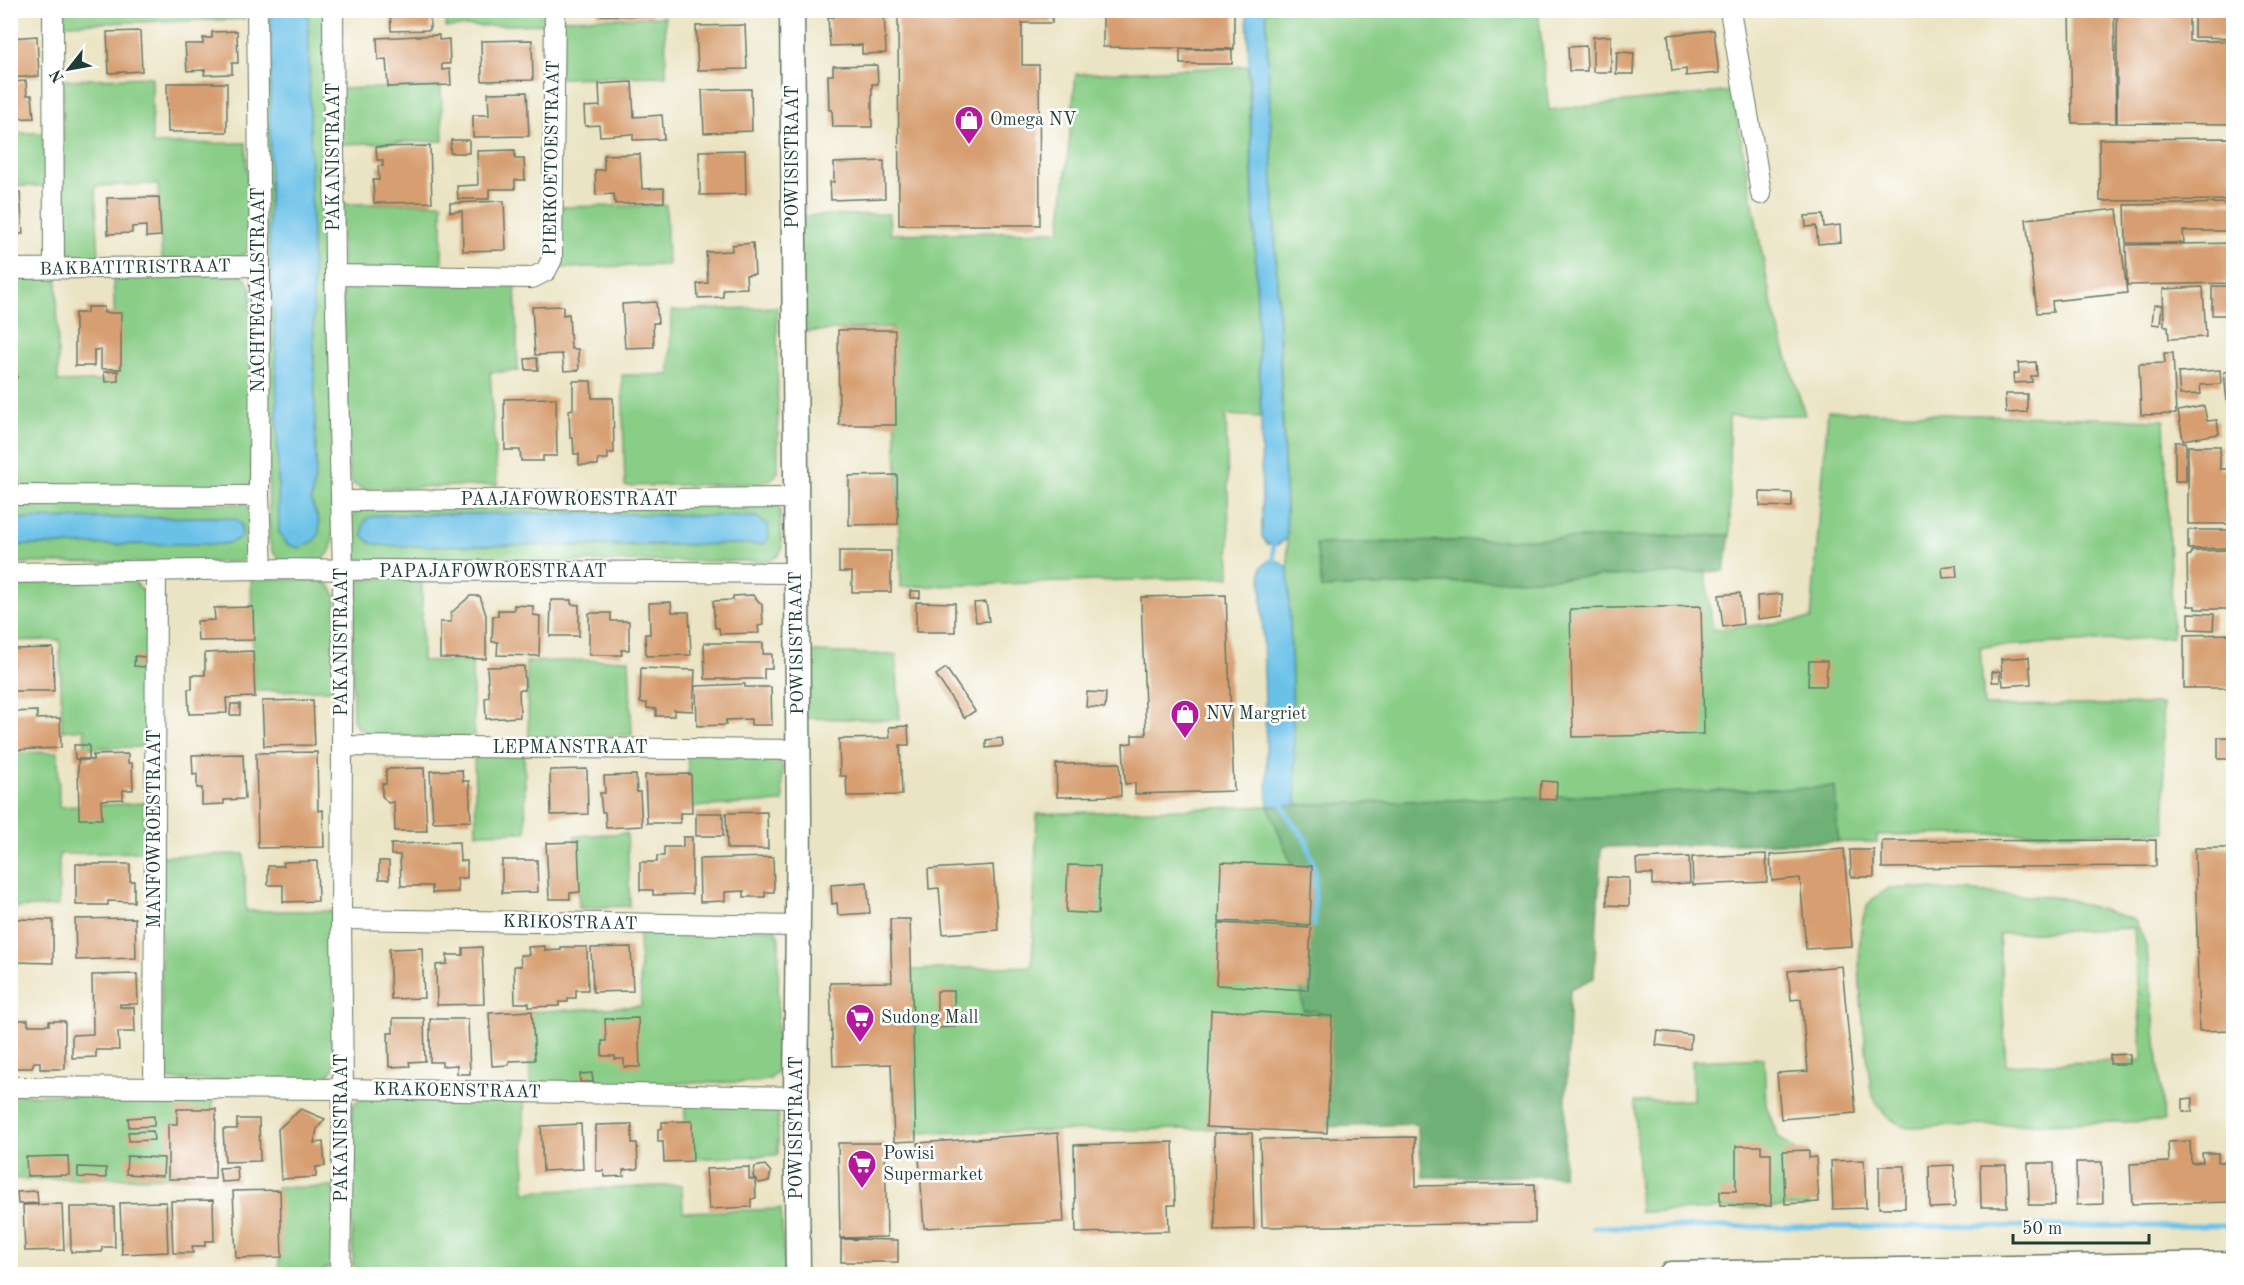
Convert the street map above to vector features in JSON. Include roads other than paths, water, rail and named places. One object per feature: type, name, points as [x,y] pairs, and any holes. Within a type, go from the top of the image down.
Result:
[{"type":"street","points":[[53,10],[54,268]]},
{"type":"street","name":"NACHTEGAALSTRAAT","points":[[257,10],[260,266],[258,496],[262,569]]},
{"type":"street","name":"PAKANISTRAAT","points":[[333,10],[335,275],[343,571],[341,919],[343,1089],[340,1275]]},
{"type":"street","name":"PIERKOETOESTRAAT","points":[[335,275],[532,278],[546,271],[552,259],[555,10]]},
{"type":"street","name":"POWISISTRAAT","points":[[792,10],[798,750],[796,1097],[798,1275]]},
{"type":"street","points":[[1731,10],[1761,194]]},
{"type":"street","name":"BAKBATITRISTRAAT","points":[[10,269],[260,266]]},
{"type":"street","points":[[10,495],[258,496]]},
{"type":"street","name":"PAAJAFOWROESTRAAT","points":[[342,501],[796,498]]},
{"type":"street","name":"PAPAJAFOWROESTRAAT","points":[[10,573],[262,569],[796,573]]},
{"type":"street","name":"MANFOWROESTRAAT","points":[[154,1086],[156,572]]},
{"type":"street","name":"LEPMANSTRAAT","points":[[342,746],[798,750]]},
{"type":"street","name":"KRIKOSTRAAT","points":[[341,919],[798,926]]},
{"type":"street","name":"KRAKOENSTRAAT","points":[[10,1087],[154,1086],[796,1097]]},
{"type":"street","points":[[1671,1275],[2234,1264]]},
{"type":"water","points":[[271,11],[308,11],[316,470],[311,501],[319,522],[319,534],[313,542],[299,548],[287,544],[279,532],[276,355],[269,237]]},
{"type":"water","points":[[1247,11],[1266,11],[1287,539],[1277,545],[1267,544],[1262,536],[1261,417]]},
{"type":"water","points":[[576,513],[756,517],[768,525],[769,537],[763,544],[385,546],[371,543],[363,536],[363,526],[367,518],[381,515]]},
{"type":"water","points":[[219,517],[237,520],[241,526],[242,537],[222,544],[11,545],[11,519]]},
{"type":"water","points":[[1268,561],[1278,561],[1288,568],[1296,805],[1268,806],[1261,568]]},
{"type":"waterway","points":[[1273,539],[1274,566]]},
{"type":"waterway","points":[[1280,799],[1291,821],[1306,840],[1315,870],[1314,926]]},
{"type":"waterway","points":[[1593,1227],[2234,1226]]},
{"type":"place","name":"Omega NV","points":[[969,146]]},
{"type":"place","name":"NV Margriet","points":[[1185,740]]},
{"type":"place","name":"Sudong Mall","points":[[860,1044]]},
{"type":"place","name":"Powisi Supermarket","points":[[862,1190]]}]
